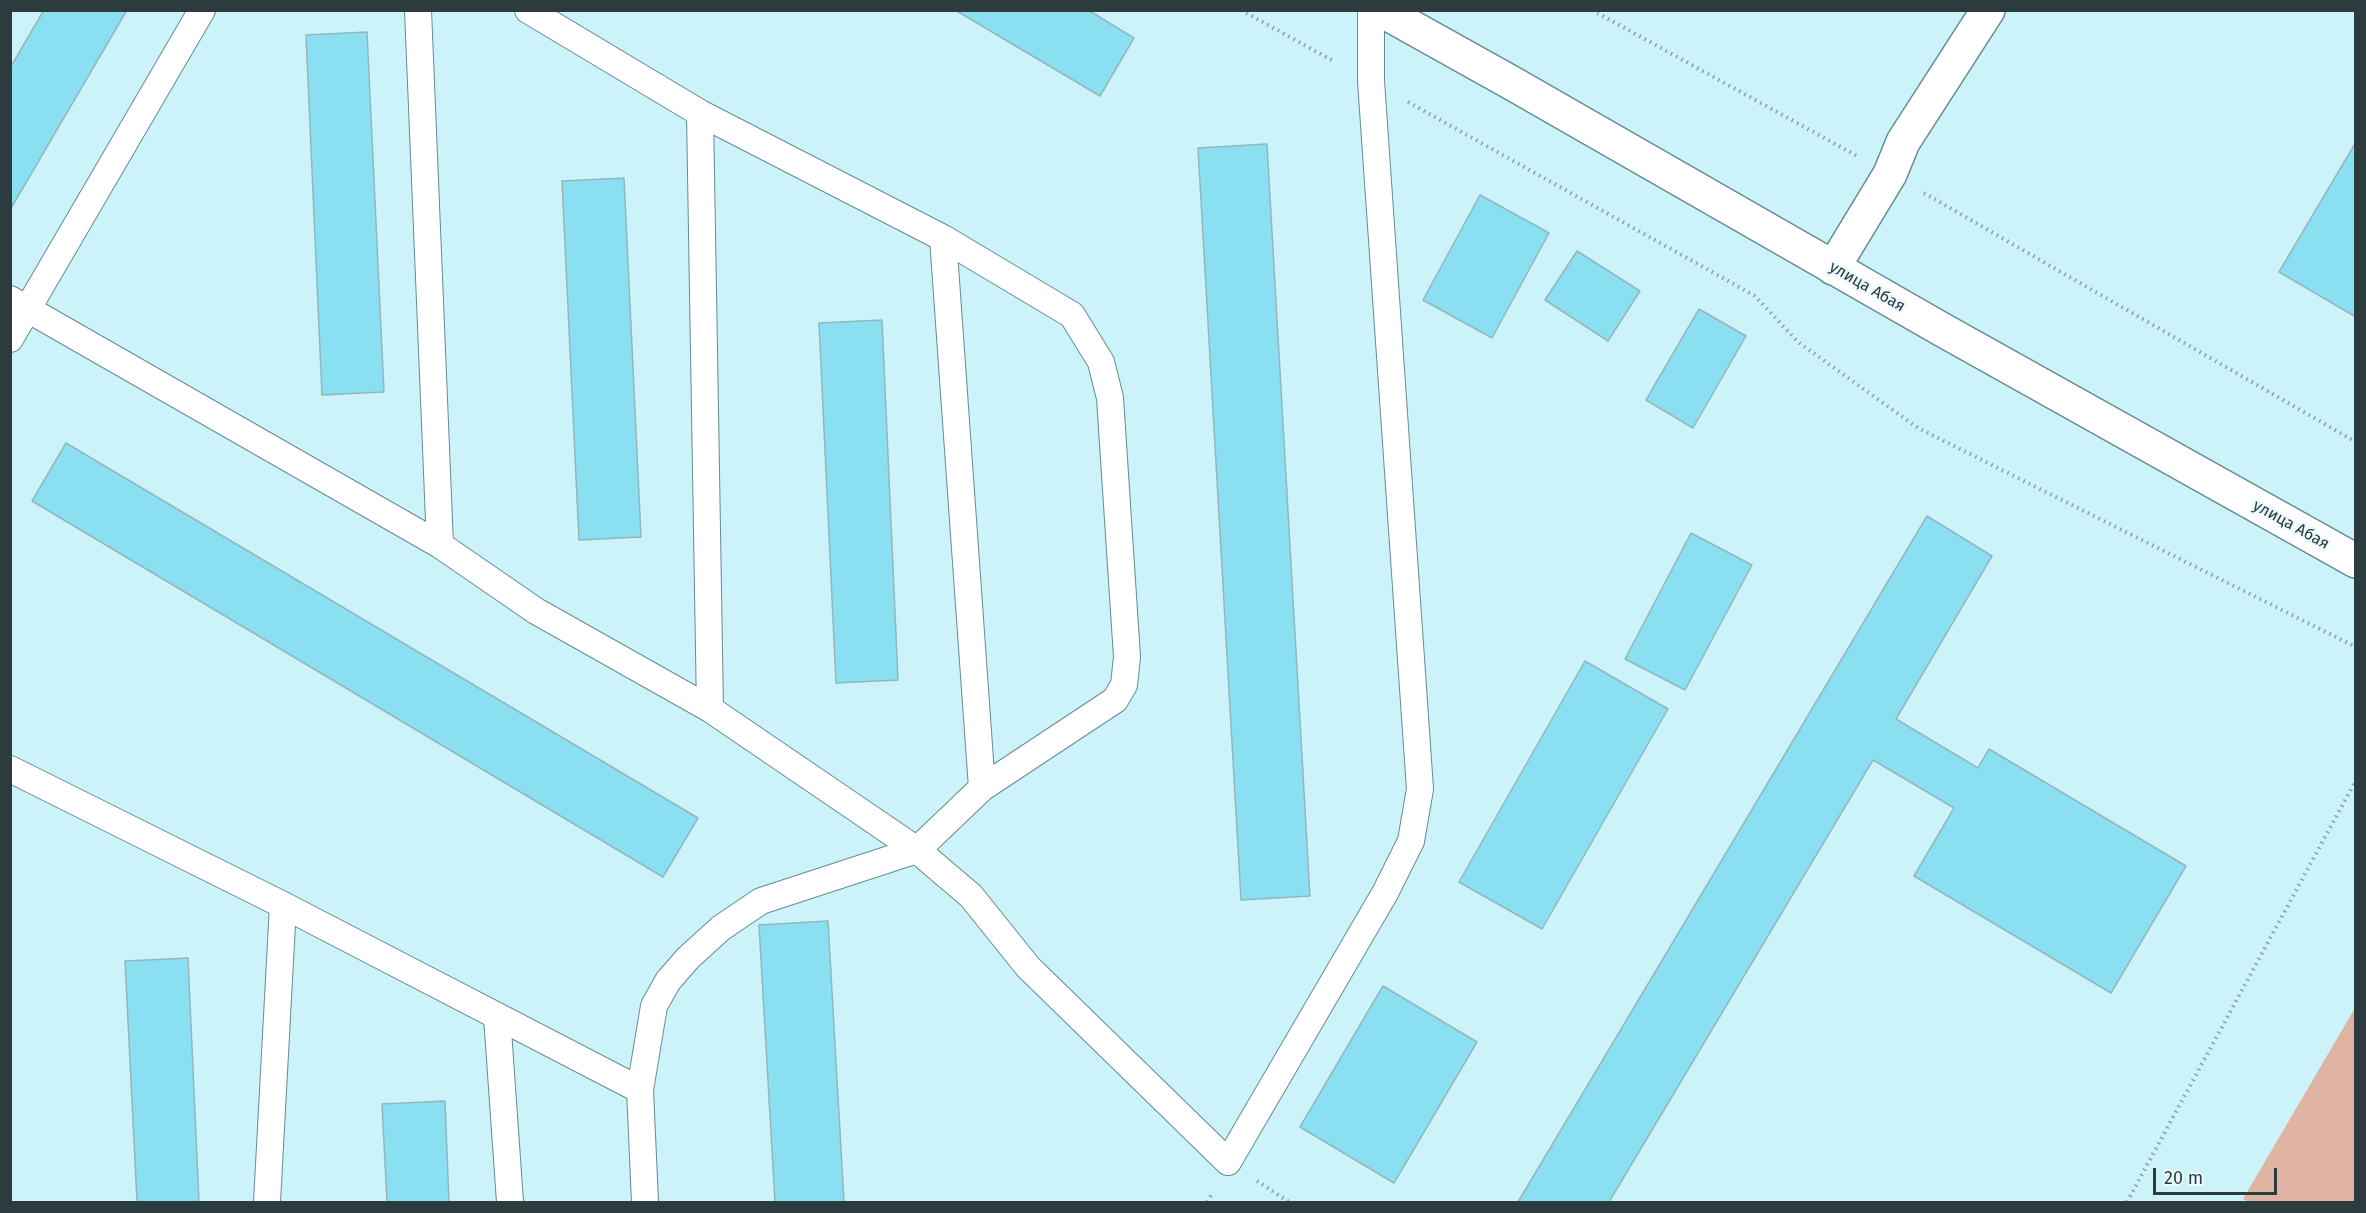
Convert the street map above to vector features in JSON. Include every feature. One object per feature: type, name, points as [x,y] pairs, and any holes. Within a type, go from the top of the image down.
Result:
[{"type":"street","name":"улица Абая","points":[[1381,10],[1833,268],[2355,561]]},
{"type":"street","points":[[1833,268],[1890,174],[1903,142],[1988,10]]},
{"type":"lane","points":[[10,339],[19,303],[202,10]]},
{"type":"lane","points":[[418,10],[441,545]]},
{"type":"lane","points":[[528,10],[700,113],[943,238],[1072,315],[1101,362],[1110,398],[1127,657],[1124,685],[1115,700],[982,788],[917,850],[761,901],[721,928],[688,958],[668,981],[654,1006],[640,1090],[645,1203]]},
{"type":"lane","points":[[19,303],[441,545],[536,611],[710,709],[917,850],[971,896],[1029,968],[1228,1162],[1385,893],[1411,841],[1420,789],[1371,81],[1371,10]]},
{"type":"lane","points":[[700,113],[710,709]]},
{"type":"lane","points":[[943,238],[982,788]]},
{"type":"lane","points":[[10,769],[283,905],[640,1090]]},
{"type":"lane","points":[[267,1203],[283,905]]},
{"type":"lane","points":[[497,1016],[510,1203]]},
{"type":"path","points":[[1241,10],[1755,296],[1798,342],[1918,428],[2355,648]]},
{"type":"path","points":[[1592,10],[1956,210],[2355,442]]},
{"type":"path","points":[[2127,1203],[2355,780]]},
{"type":"shaded area","points":[[2355,1008],[2355,1202],[2249,1202],[2243,1199]]},
{"type":"building","points":[[44,10],[127,10],[10,210],[10,68]]},
{"type":"building","points":[[955,10],[1088,10],[1134,38],[1100,96]]},
{"type":"building","points":[[367,32],[384,392],[322,395],[306,35]]},
{"type":"building","points":[[2356,142],[2356,317],[2279,272]]},
{"type":"building","points":[[1267,144],[1310,896],[1241,900],[1198,148]]},
{"type":"building","points":[[624,178],[641,537],[579,540],[562,181]]},
{"type":"building","points":[[1480,195],[1549,233],[1492,338],[1423,300]]},
{"type":"building","points":[[1577,251],[1640,291],[1608,341],[1545,300]]},
{"type":"building","points":[[1699,309],[1746,336],[1693,428],[1646,400]]},
{"type":"building","points":[[882,320],[898,680],[836,683],[819,323]]},
{"type":"building","points":[[66,443],[698,818],[663,877],[32,501]]},
{"type":"building","points":[[1927,516],[1992,556],[1896,719],[1978,768],[1989,749],[2186,866],[2111,993],[1914,876],[1954,808],[1873,760],[1609,1202],[1518,1202]]},
{"type":"building","points":[[1691,533],[1752,565],[1685,690],[1625,659]]},
{"type":"building","points":[[1585,661],[1668,709],[1542,929],[1459,882]]},
{"type":"building","points":[[828,921],[844,1202],[775,1202],[759,925]]},
{"type":"building","points":[[188,958],[199,1202],[137,1202],[125,961]]},
{"type":"building","points":[[1383,986],[1477,1042],[1394,1183],[1300,1127]]},
{"type":"building","points":[[445,1101],[449,1202],[387,1202],[382,1104]]}]
